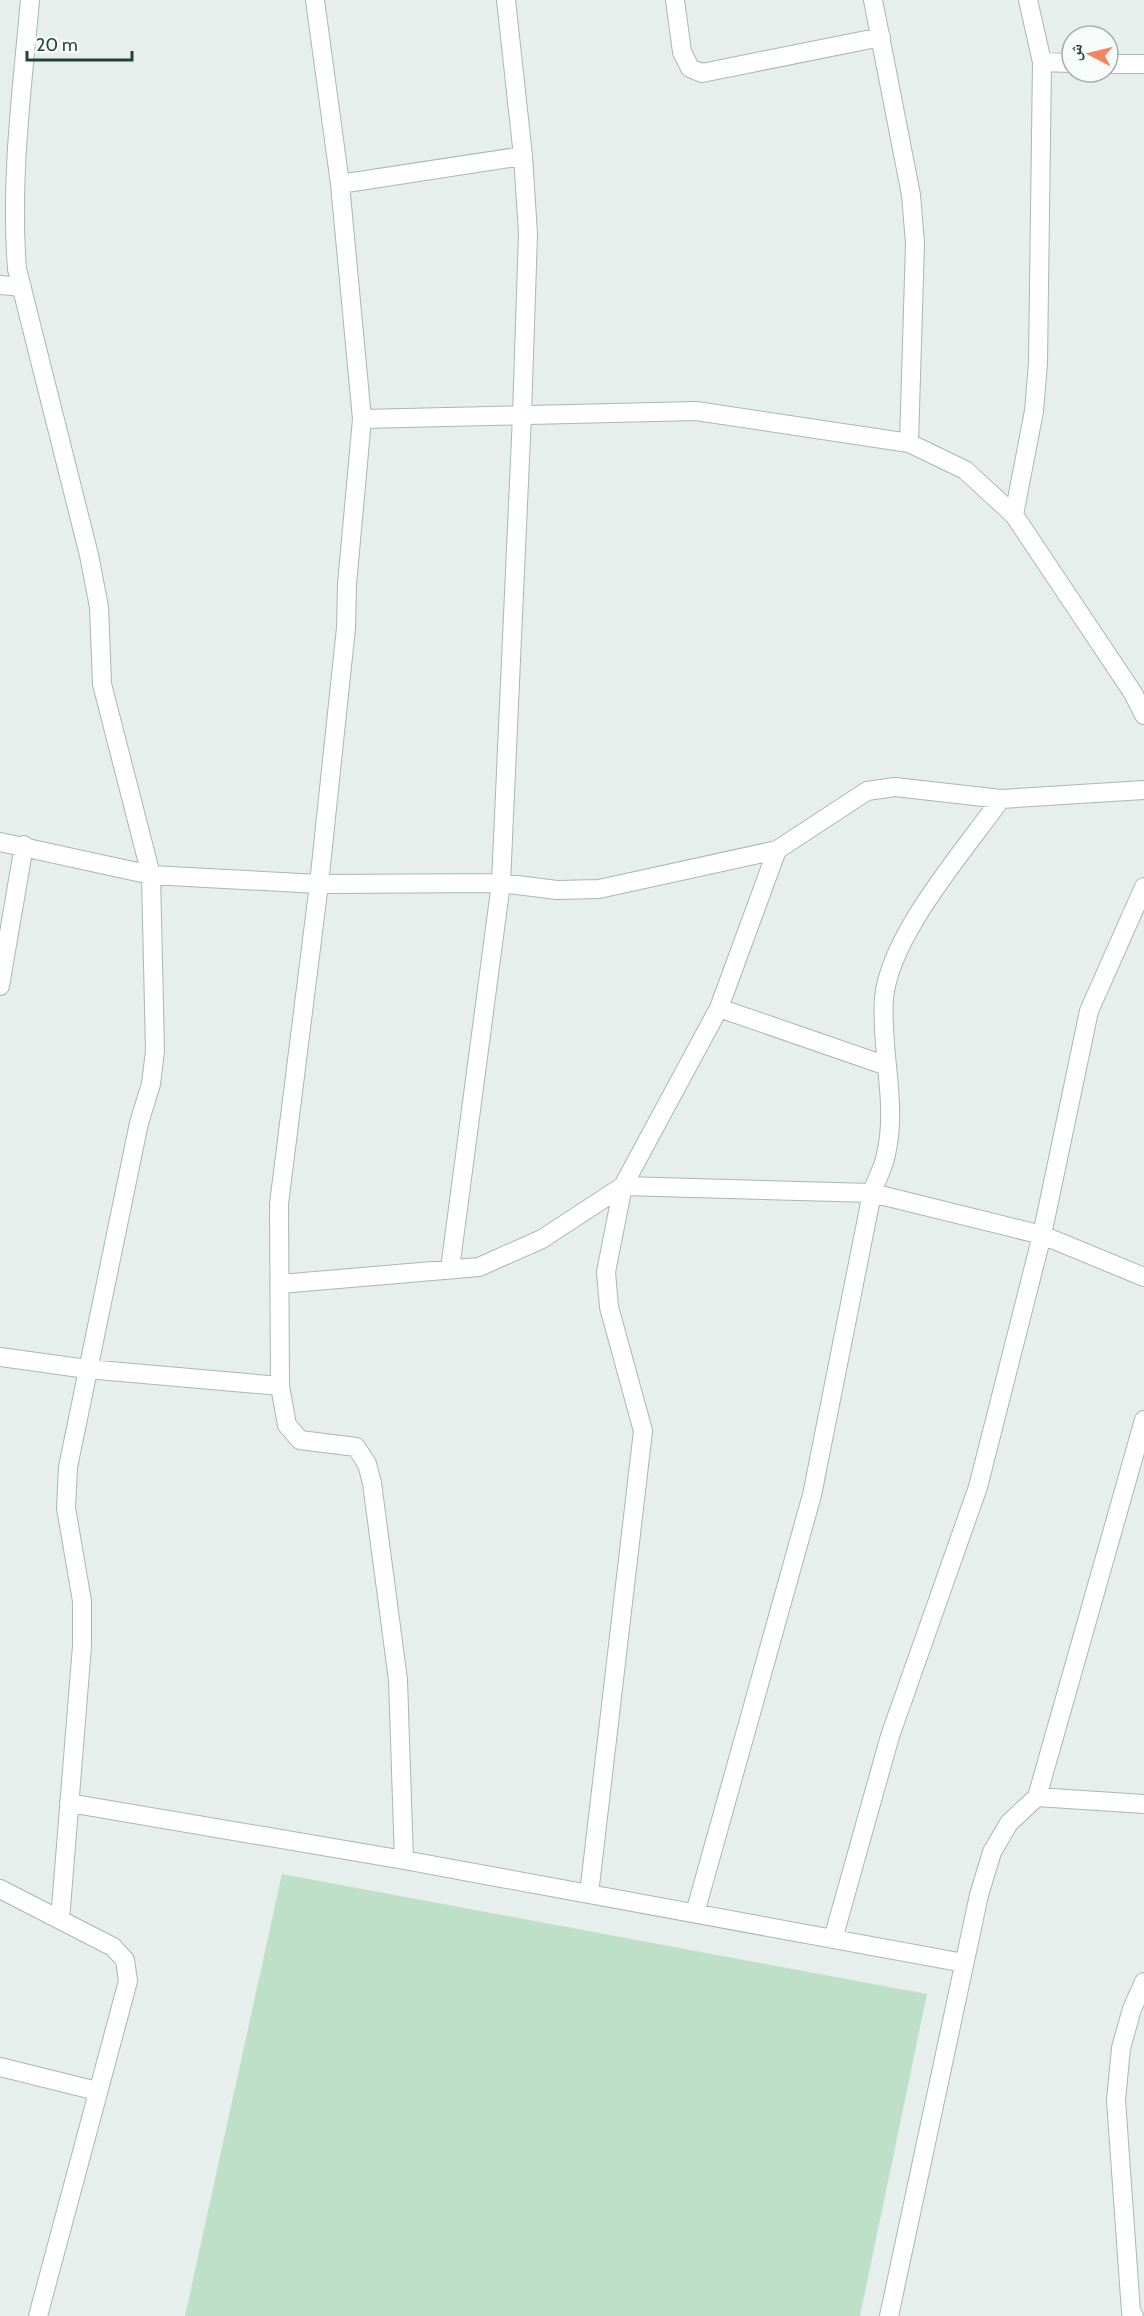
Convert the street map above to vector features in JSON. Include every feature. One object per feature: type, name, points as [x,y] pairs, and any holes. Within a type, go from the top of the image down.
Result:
[{"type":"street","points":[[30,0],[14,165],[17,269],[89,555],[99,607],[102,684],[151,875],[155,1052],[151,1084],[139,1123],[68,1467],[66,1508],[82,1601],[82,1646],[60,1920]]},
{"type":"street","points":[[315,0],[340,184],[362,419],[346,584],[346,628],[319,884],[279,1204],[280,1386],[287,1425],[300,1440],[356,1447],[367,1464],[372,1483],[398,1680],[404,1860]]},
{"type":"street","points":[[450,1269],[501,883],[522,415],[528,234],[523,156],[506,0]]},
{"type":"street","points":[[675,0],[681,52],[690,68],[702,73],[881,37]]},
{"type":"street","points":[[873,0],[911,195],[915,243],[909,443]]},
{"type":"street","points":[[1014,515],[1034,411],[1038,363],[1042,62],[1028,0]]},
{"type":"street","points":[[1042,62],[1060,63]]},
{"type":"street","points":[[1120,64],[1144,64]]},
{"type":"street","points":[[340,184],[523,156]]},
{"type":"street","points":[[0,285],[22,287]]},
{"type":"street","points":[[362,419],[696,411],[909,443],[964,470],[1014,515],[1133,693],[1144,715]]},
{"type":"street","points":[[0,842],[24,845],[151,875],[319,884],[501,883],[557,890],[599,888],[777,850],[867,791],[895,787],[1001,799],[1144,790]]},
{"type":"street","points":[[695,1913],[812,1495],[872,1193],[886,1154],[887,1065],[884,998],[891,972],[905,933],[1001,799]]},
{"type":"street","points":[[0,986],[24,845]]},
{"type":"street","points":[[589,1894],[643,1431],[609,1307],[606,1272],[623,1186],[719,1008],[777,850]]},
{"type":"street","points":[[833,1939],[890,1736],[978,1487],[1042,1235],[1089,1011],[1144,887]]},
{"type":"street","points":[[719,1008],[887,1065]]},
{"type":"street","points":[[280,1284],[479,1267],[542,1239],[623,1186],[872,1193],[1042,1235],[1144,1278]]},
{"type":"street","points":[[0,1357],[87,1369],[280,1386]]},
{"type":"street","points":[[889,2316],[979,1895],[992,1852],[1009,1824],[1036,1797],[1144,1420]]},
{"type":"street","points":[[1036,1797],[1144,1804]]},
{"type":"street","points":[[69,1803],[404,1860],[964,1963]]},
{"type":"street","points":[[0,1889],[113,1947],[125,1960],[128,1981],[38,2316]]},
{"type":"street","points":[[1132,2314],[1116,2100],[1121,2048],[1132,2009],[1144,1982]]},
{"type":"street","points":[[0,2067],[98,2091]]},
{"type":"street","points":[[1132,2314],[1144,2294]]},
{"type":"green space","points":[[282,1874],[927,1994],[860,2316],[185,2316]]}]
